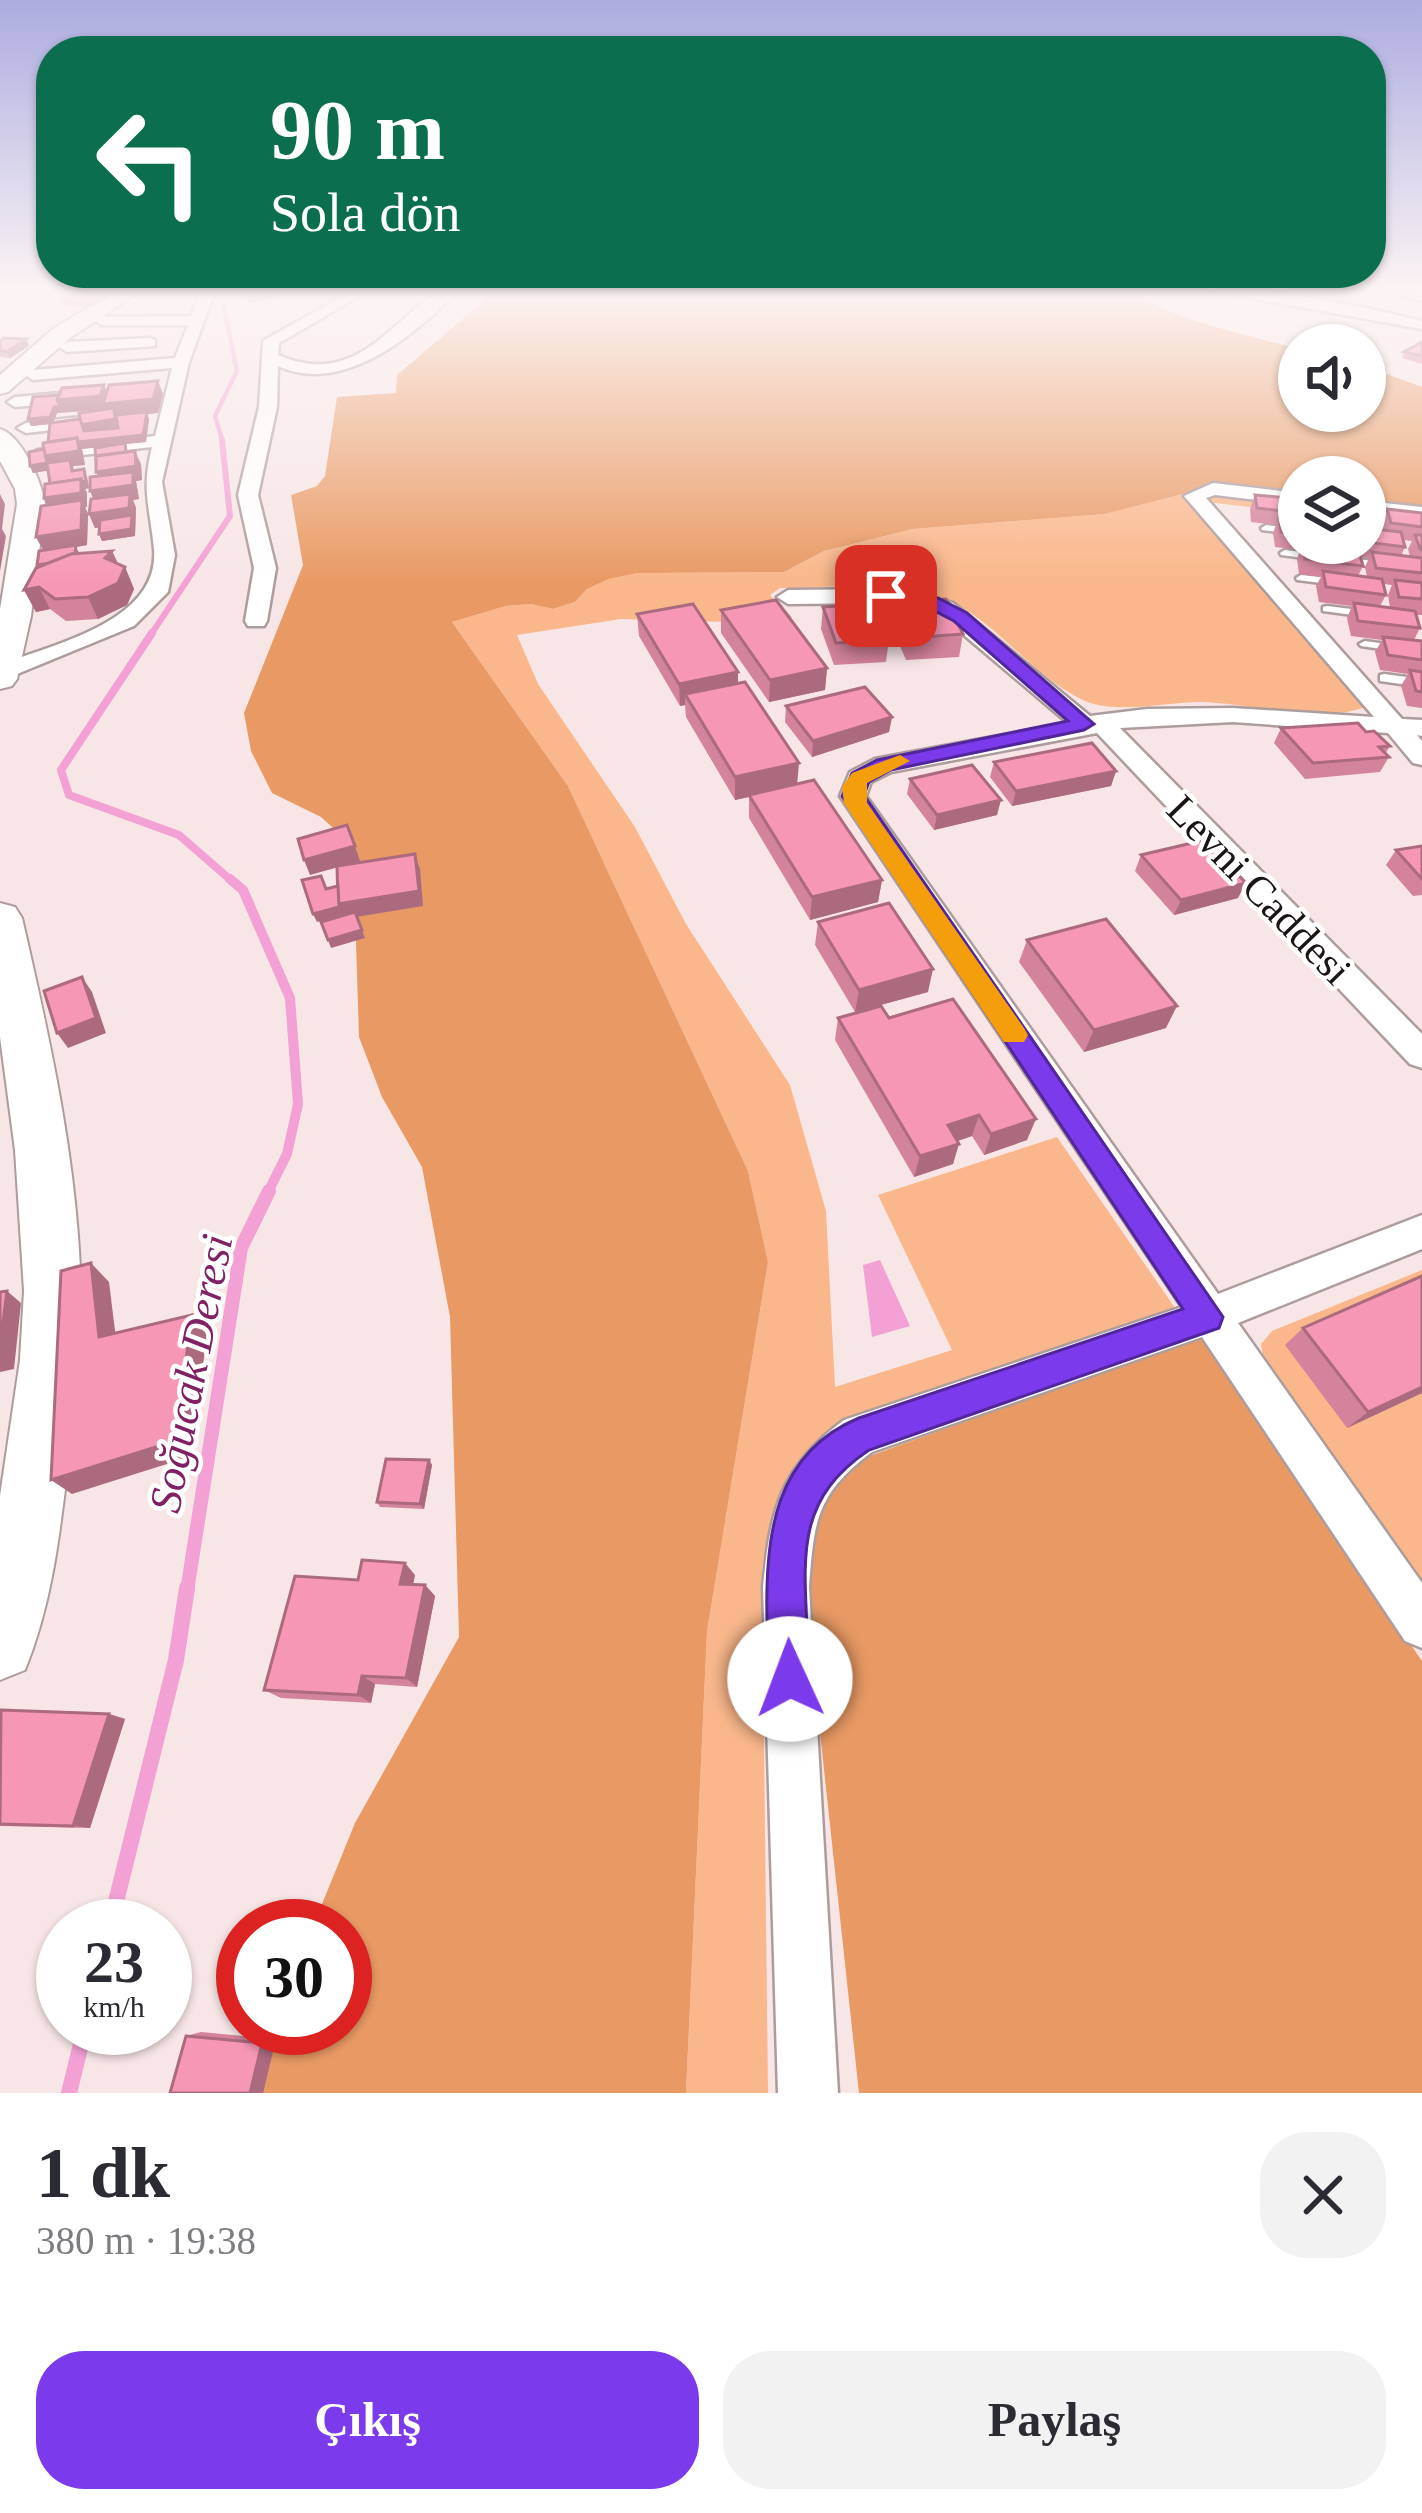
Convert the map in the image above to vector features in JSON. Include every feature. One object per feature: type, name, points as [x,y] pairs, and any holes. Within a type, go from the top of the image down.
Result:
[{"type":"street","points":[[256,621],[265,568],[248,495],[270,387]]},
{"type":"street","points":[[152,391],[174,389]]},
{"type":"street","points":[[0,675],[94,637],[151,602],[165,556],[144,492],[163,440],[160,413],[174,389]]},
{"type":"street","points":[[7,394],[83,396]]},
{"type":"street","points":[[0,675],[15,616],[31,504],[13,433],[109,419]]},
{"type":"street","points":[[36,455],[163,440]]},
{"type":"street","points":[[1278,497],[1213,489],[1194,496],[1422,757]]},
{"type":"street","points":[[1386,509],[1422,513]]},
{"type":"street","name":"Levni Caddesi","points":[[788,597],[886,596],[932,602],[960,617],[1092,723],[1422,1055]]},
{"type":"street","points":[[1422,728],[1185,714],[1092,723],[884,765],[859,778],[853,787],[856,803],[1422,1624]]},
{"type":"street","points":[[0,918],[28,1039],[43,1147],[52,1293],[49,1368],[26,1541],[0,1646]]},
{"type":"street","points":[[808,2093],[786,1587],[793,1508],[826,1457],[859,1436],[1207,1317],[1422,1232]]},
{"type":"lane","points":[[1266,528],[1278,529]]},
{"type":"lane","points":[[1379,564],[1422,569]]},
{"type":"lane","points":[[1301,578],[1362,585]]},
{"type":"lane","points":[[1327,609],[1375,615]]},
{"type":"lane","points":[[1366,644],[1422,652]]},
{"type":"lane","points":[[1384,678],[1422,683]]},
{"type":"shaded area","points":[[396,387],[1278,387],[1278,432],[1386,432],[1386,387],[1422,387],[1422,507],[1386,503],[1386,456],[1278,456],[1278,491],[1223,484],[1105,514],[913,529],[824,551],[784,572],[638,573],[609,579],[587,589],[575,602],[553,609],[506,606],[452,622],[568,786],[748,1171],[768,1262],[707,1631],[686,2093],[246,2093],[261,2055],[372,2055],[372,1899],[324,1899],[355,1823],[459,1637],[450,1317],[422,1167],[382,1097],[359,1037],[353,846],[321,817],[272,793],[251,751],[244,713],[303,565],[291,495],[317,486],[325,476],[337,397],[396,393]]},
{"type":"shaded area","points":[[1224,484],[1278,490],[1278,510],[1215,503],[1199,508],[1365,707],[1328,714],[1201,702],[1096,704],[1062,688],[969,612],[926,593],[890,587],[780,588],[770,595],[792,617],[728,622],[621,619],[517,635],[538,684],[635,827],[686,924],[790,1085],[826,1211],[835,1387],[952,1350],[878,1195],[1057,1137],[1175,1308],[848,1420],[810,1451],[787,1483],[772,1521],[762,1568],[768,2093],[686,2093],[707,1631],[768,1262],[748,1171],[568,786],[452,622],[506,606],[553,609],[575,602],[587,589],[609,579],[638,573],[784,572],[824,551],[913,529],[1105,514]]},
{"type":"shaded area","points":[[880,1260],[910,1326],[872,1337],[863,1265]]},
{"type":"shaded area","points":[[1422,1270],[1422,1586],[1264,1362],[1261,1344],[1272,1331]]},
{"type":"shaded area","points":[[1201,1337],[1422,1661],[1422,2093],[859,2093],[809,1631],[808,1540],[829,1495],[864,1458]]},
{"type":"building","points":[[103,387],[100,396],[57,400],[62,388]]},
{"type":"building","points":[[108,387],[156,387],[153,399],[103,404]]},
{"type":"building","points":[[59,395],[60,406],[54,407],[50,417],[28,419],[33,397]]},
{"type":"building","points":[[114,408],[115,419],[81,425],[79,413]]},
{"type":"building","points":[[147,412],[143,435],[48,442],[50,423],[80,419],[84,431],[118,428],[116,415]]},
{"type":"building","points":[[77,438],[79,451],[44,456],[43,443]]},
{"type":"building","points":[[125,443],[126,452],[96,456],[96,461],[95,448]]},
{"type":"building","points":[[44,449],[47,463],[30,466],[29,452]]},
{"type":"building","points":[[135,451],[136,466],[96,472],[96,456]]},
{"type":"building","points":[[70,460],[72,471],[84,469],[86,481],[50,484],[47,463]]},
{"type":"building","points":[[133,472],[133,485],[90,491],[90,477]]},
{"type":"building","points":[[81,479],[81,493],[44,498],[45,484]]},
{"type":"building","points":[[130,494],[129,508],[89,514],[91,499]]},
{"type":"building","points":[[1255,495],[1278,497],[1278,510],[1257,508]]},
{"type":"building","points":[[82,500],[81,530],[36,537],[41,506]]},
{"type":"building","points":[[1387,509],[1422,513],[1422,527],[1391,523]]},
{"type":"building","points":[[132,515],[131,529],[99,534],[100,520]]},
{"type":"building","points":[[1386,530],[1401,532],[1405,547],[1386,545]]},
{"type":"building","points":[[76,545],[75,553],[37,565],[39,551]]},
{"type":"building","points":[[112,551],[105,558],[125,567],[118,583],[88,597],[55,599],[39,587],[24,590],[36,568],[71,554]]},
{"type":"building","points":[[1386,554],[1422,558],[1422,573],[1376,568],[1375,564],[1386,564]]},
{"type":"building","points":[[1323,571],[1382,579],[1386,595],[1326,587]]},
{"type":"building","points":[[1395,580],[1422,583],[1422,599],[1399,597]]},
{"type":"building","points":[[946,599],[963,634],[909,638],[903,624],[884,626],[889,639],[836,643],[823,607]]},
{"type":"building","points":[[776,600],[827,668],[770,680],[721,610]]},
{"type":"building","points":[[1354,603],[1415,611],[1420,628],[1358,621]]},
{"type":"building","points":[[693,604],[738,672],[679,684],[637,614]]},
{"type":"building","points":[[1383,637],[1422,641],[1422,660],[1388,655]]},
{"type":"building","points":[[1410,670],[1422,672],[1422,692],[1416,691]]},
{"type":"building","points":[[745,682],[799,763],[735,777],[685,694]]},
{"type":"building","points":[[865,687],[892,717],[813,741],[786,706]]},
{"type":"building","points":[[1358,723],[1390,746],[1379,747],[1389,757],[1313,763],[1281,728]]},
{"type":"building","points":[[1092,743],[1116,771],[1016,791],[994,762]]},
{"type":"building","points":[[972,765],[1001,800],[937,815],[910,779]]},
{"type":"building","points":[[814,780],[882,880],[812,897],[749,795]]},
{"type":"building","points":[[347,825],[355,846],[304,860],[298,839]]},
{"type":"building","points":[[1205,840],[1246,883],[1181,900],[1141,855]]},
{"type":"building","points":[[1422,846],[1422,879],[1396,850]]},
{"type":"building","points":[[415,854],[419,891],[338,904],[337,866]]},
{"type":"building","points":[[321,876],[326,889],[338,886],[339,907],[313,914],[302,880]]},
{"type":"building","points":[[889,903],[933,969],[859,990],[818,922]]},
{"type":"building","points":[[355,912],[362,930],[328,940],[321,922]]},
{"type":"building","points":[[1106,919],[1177,1006],[1094,1030],[1027,940]]},
{"type":"building","points":[[82,977],[96,1018],[57,1033],[44,991]]},
{"type":"building","points":[[953,999],[1036,1119],[991,1134],[979,1115],[948,1125],[959,1144],[920,1156],[838,1018],[881,1006],[889,1018]]},
{"type":"building","points":[[91,1263],[99,1337],[192,1315],[175,1441],[51,1480],[61,1271]]},
{"type":"building","points":[[1422,1276],[1422,1387],[1368,1412],[1303,1328]]},
{"type":"building","points":[[7,1291],[0,1346],[0,1292]]},
{"type":"building","points":[[386,1459],[429,1460],[420,1504],[377,1502]]},
{"type":"building","points":[[362,1560],[405,1563],[400,1584],[425,1585],[406,1678],[362,1676],[358,1695],[264,1690],[295,1576],[358,1580]]},
{"type":"building","points":[[1,1710],[109,1714],[73,1826],[0,1824]]},
{"type":"building","points":[[192,2037],[216,2039],[216,2055],[259,2055],[250,2093],[170,2093],[181,2055],[192,2055]]},
{"type":"waterway","name":"Soğucak Deresi","points":[[223,443],[215,416],[229,387]]},
{"type":"waterway","name":"Soğucak Deresi","points":[[152,633],[230,516],[222,440]]},
{"type":"waterway","name":"Soğucak Deresi","points":[[152,633],[61,770],[69,795],[179,835],[233,882]]},
{"type":"waterway","name":"Soğucak Deresi","points":[[230,879],[243,890],[290,998],[298,1104],[287,1154],[267,1194]]},
{"type":"waterway","name":"Soğucak Deresi","points":[[187,1591],[241,1248],[269,1191]]},
{"type":"waterway","name":"Soğucak Deresi","points":[[117,1899],[176,1660],[187,1588]]},
{"type":"waterway","name":"Soğucak Deresi","points":[[69,2093],[78,2055]]},
{"type":"slow traffic","points":[[900,761],[859,778],[853,796],[1014,1035]]},
{"type":"route","points":[[790,1679],[786,1587],[793,1508],[826,1457],[859,1436],[1207,1317],[853,796],[859,778],[884,765],[1084,724],[960,617],[932,602],[886,596]]}]
